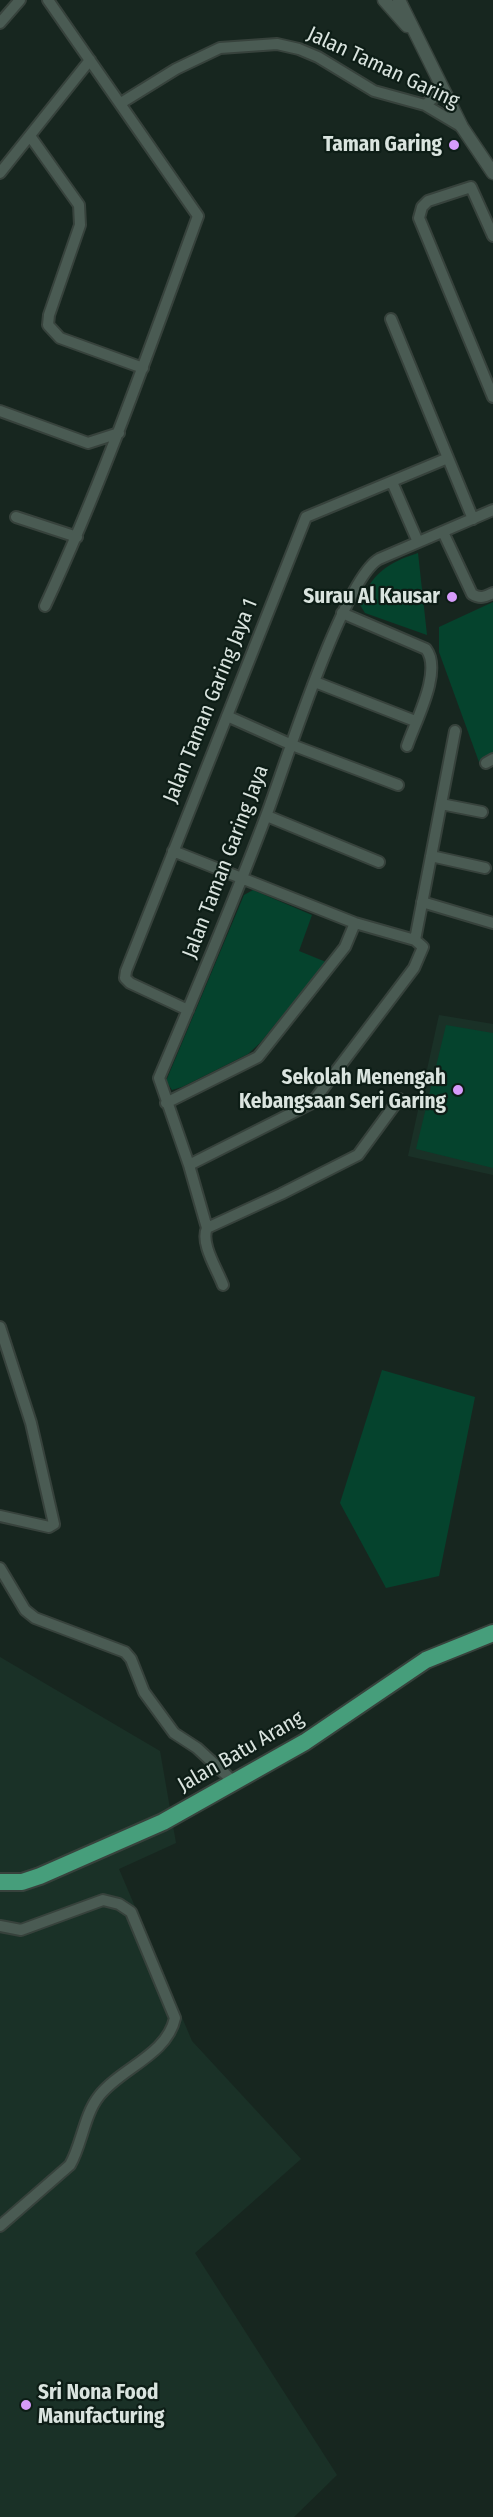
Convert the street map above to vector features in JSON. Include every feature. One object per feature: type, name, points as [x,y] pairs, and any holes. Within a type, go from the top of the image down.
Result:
[{"type":"main road","name":"Jalan Batu Arang","points":[[0,1882],[22,1882],[74,1862],[163,1822],[305,1742],[426,1660],[493,1633]]},
{"type":"street","points":[[0,23],[20,0]]},
{"type":"street","points":[[45,606],[77,537],[119,433],[198,216],[122,103],[48,0]]},
{"type":"street","points":[[384,0],[419,41]]},
{"type":"street","points":[[399,0],[442,91],[462,127],[493,173]]},
{"type":"street","name":"Jalan Taman Garing","points":[[122,103],[176,69],[220,48],[277,44],[318,57],[374,91],[425,105],[462,127]]},
{"type":"street","points":[[0,173],[90,60]]},
{"type":"street","points":[[425,105],[442,91]]},
{"type":"street","points":[[30,136],[79,205],[80,225],[49,315],[48,325],[60,338],[143,368]]},
{"type":"street","points":[[493,236],[471,187],[428,201],[422,207],[418,218],[493,397]]},
{"type":"street","points":[[391,319],[473,519]]},
{"type":"street","points":[[0,411],[88,443],[119,433]]},
{"type":"street","name":"Jalan Taman Garing Jaya 1","points":[[188,1010],[130,983],[125,978],[306,517],[448,458]]},
{"type":"street","points":[[392,482],[418,542]]},
{"type":"street","name":"Jalan Taman Garing Jaya","points":[[223,1285],[205,1238],[207,1228],[189,1165],[159,1078],[267,816],[342,613],[368,566],[493,510]]},
{"type":"street","points":[[16,517],[77,537]]},
{"type":"street","points":[[443,532],[472,594],[483,598],[493,593]]},
{"type":"street","points":[[342,613],[426,650],[430,655],[431,678],[407,746]]},
{"type":"street","points":[[315,682],[415,721]]},
{"type":"street","points":[[227,716],[398,785]]},
{"type":"street","points":[[415,940],[455,731]]},
{"type":"street","points":[[441,804],[482,812]]},
{"type":"street","points":[[267,816],[379,862]]},
{"type":"street","points":[[173,851],[355,923],[415,940],[423,947],[414,968],[312,1103],[189,1165]]},
{"type":"street","points":[[431,856],[485,868]]},
{"type":"street","points":[[422,902],[493,923]]},
{"type":"street","points":[[166,1103],[258,1057],[345,947],[355,923]]},
{"type":"street","points":[[207,1228],[358,1155],[399,1099]]},
{"type":"street","points":[[0,1327],[2,1340],[31,1423],[54,1524],[49,1527],[0,1516]]},
{"type":"street","points":[[0,1568],[25,1610],[35,1618],[125,1652],[131,1659],[144,1692],[174,1734],[197,1748],[234,1782]]},
{"type":"street","points":[[0,1926],[21,1930],[104,1900],[119,1904],[131,1912],[175,2018],[172,2031],[164,2043],[113,2081],[98,2096],[77,2152],[70,2164],[0,2226]]},
{"type":"shaded area","name":"Sekolah Menengah Kebangsaan Seri Garing","points":[[439,1015],[493,1024],[493,1175],[408,1156]]},
{"type":"shaded area","points":[[0,1657],[160,1751],[176,1843],[119,1869],[192,2041],[301,2159],[195,2253],[337,2475],[294,2517],[0,2517]]},
{"type":"green space","points":[[418,553],[427,635],[365,613],[360,605],[369,585],[382,571],[397,561]]},
{"type":"green space","points":[[493,602],[493,753],[479,762],[439,652],[439,627]]},
{"type":"green space","points":[[253,890],[312,915],[299,951],[326,962],[260,1043],[248,1054],[172,1090],[166,1081],[244,895]]},
{"type":"green space","name":"Sekolah Menengah Kebangsaan Seri Garing","points":[[446,1025],[493,1033],[493,1168],[416,1149]]},
{"type":"green space","points":[[382,1370],[475,1397],[439,1576],[386,1588],[340,1503]]},
{"type":"place","name":"Taman Garing","points":[[454,145]]},
{"type":"place","name":"Surau Al Kausar","points":[[452,597]]},
{"type":"place","name":"Sekolah Menengah Kebangsaan Seri Garing","points":[[458,1090]]},
{"type":"place","name":"Sri Nona Food Manufacturing","points":[[26,2405]]}]
